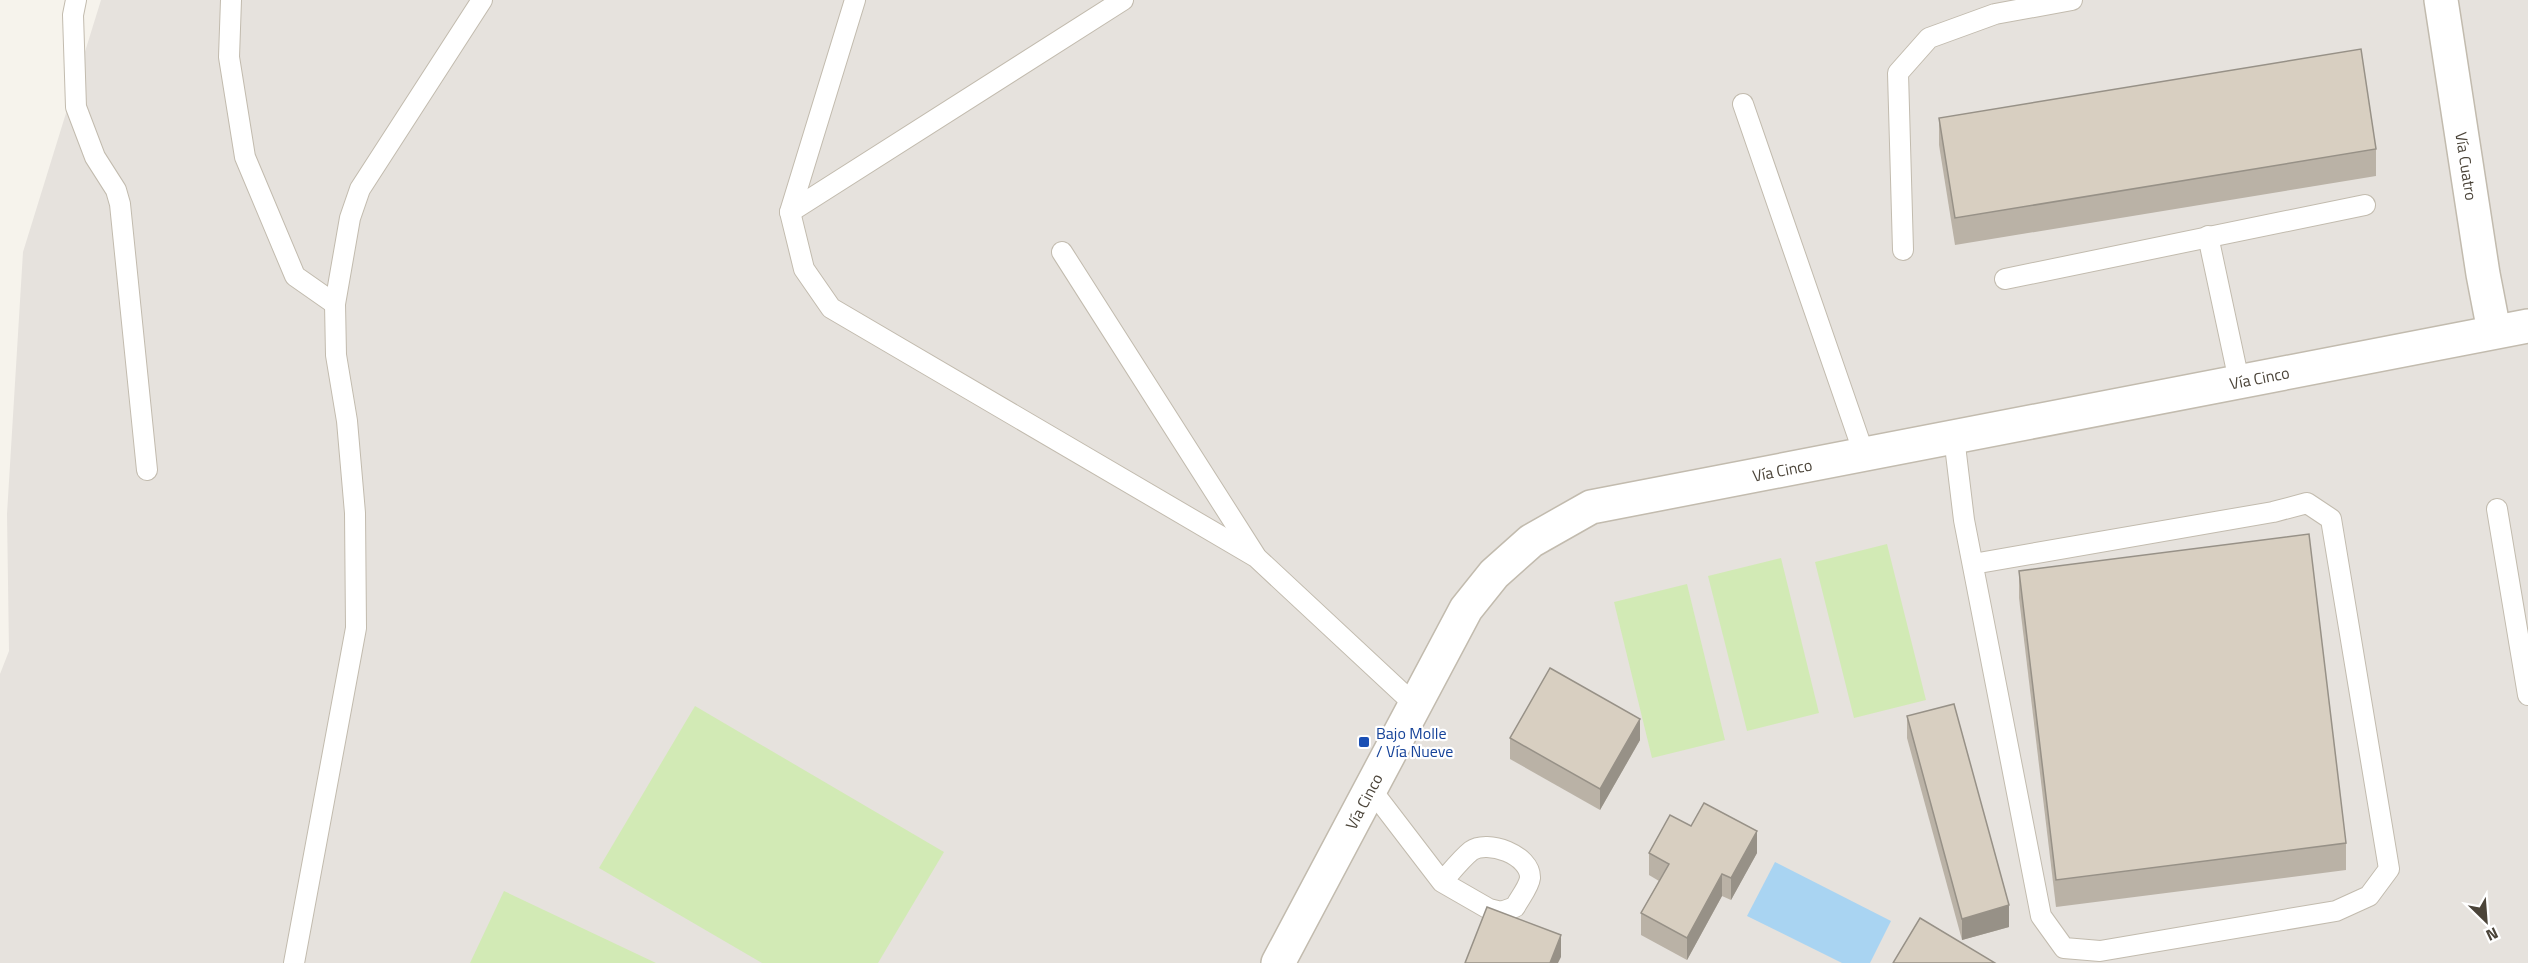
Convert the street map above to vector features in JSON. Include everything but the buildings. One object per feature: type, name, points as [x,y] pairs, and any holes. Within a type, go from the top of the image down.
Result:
[{"type":"street","name":"Vía Cuatro","points":[[2441,0],[2483,274],[2494,331]]},
{"type":"street","name":"Vía Cinco","points":[[1278,963],[1466,609],[1494,574],[1531,540],[1591,507],[2528,326]]},
{"type":"lane","points":[[76,0],[73,15],[76,107],[95,157],[116,190],[120,204],[147,470]]},
{"type":"lane","points":[[231,0],[229,57],[245,157],[295,276],[335,304]]},
{"type":"lane","points":[[294,963],[356,628],[355,513],[347,421],[336,355],[335,304],[350,218],[360,189],[482,0]]},
{"type":"lane","points":[[855,0],[790,212],[804,268],[831,308],[1256,557],[1415,705]]},
{"type":"lane","points":[[790,212],[1123,0]]},
{"type":"lane","points":[[1903,250],[1898,72],[1929,38],[1995,14],[2072,0]]},
{"type":"lane","points":[[1743,104],[1864,454]]},
{"type":"lane","points":[[2005,279],[2365,205]]},
{"type":"lane","points":[[2208,236],[2240,381]]},
{"type":"lane","points":[[1062,252],[1256,557]]},
{"type":"lane","points":[[1954,437],[1964,520],[2041,916],[2064,948],[2100,951],[2336,911],[2369,896],[2389,868],[2331,519],[2307,503],[2273,512],[1973,564]]},
{"type":"lane","points":[[2497,509],[2528,695]]},
{"type":"lane","points":[[1370,788],[1442,882]]},
{"type":"shaded area","points":[[101,0],[2528,0],[2528,963],[0,963],[0,674],[9,651],[7,514],[23,252]]},
{"type":"green space","points":[[1887,544],[1926,700],[1854,718],[1815,562]]},
{"type":"green space","points":[[1781,558],[1819,713],[1747,731],[1708,576]]},
{"type":"green space","points":[[1687,584],[1725,740],[1652,758],[1614,602]]},
{"type":"green space","points":[[695,706],[944,852],[878,963],[762,963],[599,868]]},
{"type":"green space","points":[[504,891],[656,963],[470,963]]},
{"type":"water","points":[[1775,862],[1891,921],[1870,963],[1842,963],[1747,916]]},
{"type":"place","name":"Bajo Molle / Vía Nueve","points":[[1364,742]]}]
